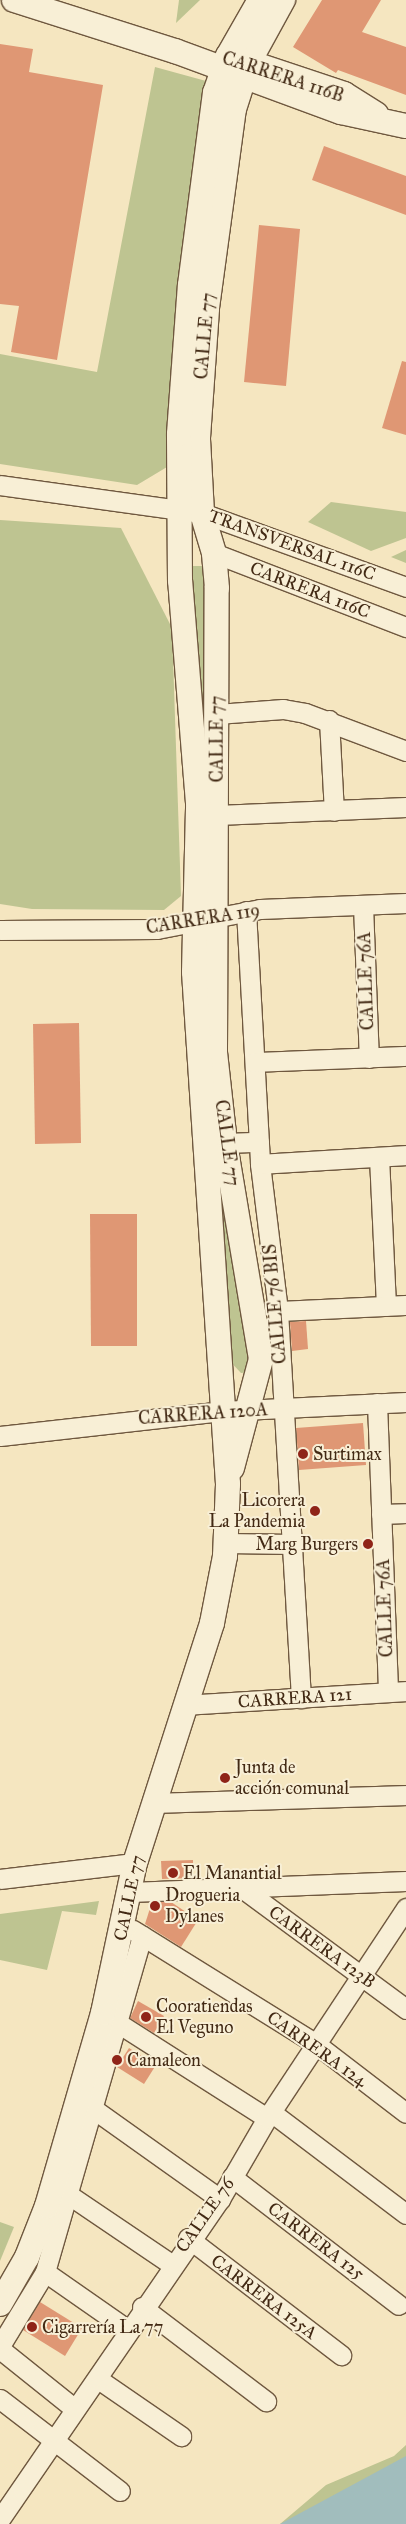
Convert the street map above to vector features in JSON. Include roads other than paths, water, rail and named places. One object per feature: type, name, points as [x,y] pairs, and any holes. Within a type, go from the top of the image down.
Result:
[{"type":"street","name":"CARRERA 116B","points":[[14,0],[175,51],[235,67],[340,112],[396,123]]},
{"type":"street","name":"CALLE 77","points":[[228,1484],[261,1359],[250,1281],[225,1143],[215,1052],[178,508],[190,285],[235,67],[260,0]]},
{"type":"street","name":"CALLE 77","points":[[0,2304],[40,2226],[87,2104],[133,1931],[130,1892],[135,1863],[219,1595],[226,1543],[228,1484],[206,1207],[205,918],[217,815],[214,553],[202,513],[198,438],[206,317],[229,139],[235,67],[284,0]]},
{"type":"street","points":[[0,485],[178,508]]},
{"type":"street","name":"TRANSVERSAL 116C","points":[[178,508],[202,513],[406,587]]},
{"type":"street","name":"CARRERA 116C","points":[[214,553],[406,628]]},
{"type":"street","points":[[217,714],[283,710],[328,720],[406,751]]},
{"type":"street","points":[[328,720],[334,811]]},
{"type":"street","points":[[217,815],[406,807]]},
{"type":"street","name":"CARRERA 119","points":[[0,930],[139,930],[246,911],[406,902]]},
{"type":"street","name":"CALLE 76A","points":[[363,904],[368,1058]]},
{"type":"street","name":"CALLE 76 BIS","points":[[246,911],[258,1142],[276,1281],[282,1408],[293,1544],[301,1698]]},
{"type":"street","points":[[255,1062],[406,1056]]},
{"type":"street","points":[[225,1143],[258,1142]]},
{"type":"street","points":[[260,1164],[406,1155]]},
{"type":"street","points":[[379,1157],[386,1306]]},
{"type":"street","points":[[250,1281],[276,1281]]},
{"type":"street","points":[[278,1312],[406,1306]]},
{"type":"street","name":"CARRERA 120A","points":[[0,1436],[222,1411],[406,1402]]},
{"type":"street","name":"CALLE 76A","points":[[377,1404],[381,1514],[397,1692]]},
{"type":"street","points":[[381,1514],[406,1513]]},
{"type":"street","points":[[226,1543],[293,1544]]},
{"type":"street","name":"CARRERA 121","points":[[185,1705],[397,1692]]},
{"type":"street","points":[[154,1803],[406,1795]]},
{"type":"street","points":[[0,1879],[135,1863]]},
{"type":"street","points":[[130,1892],[238,1885],[406,1881]]},
{"type":"street","name":"CARRERA 123B","points":[[238,1885],[406,2009]]},
{"type":"street","name":"CALLE 76","points":[[0,2519],[75,2409],[98,2379],[142,2307],[188,2238],[220,2199],[269,2115],[406,1908]]},
{"type":"street","name":"CARRERA 124","points":[[133,1931],[316,2044],[406,2113]]},
{"type":"street","points":[[111,2018],[269,2115],[406,2214]]},
{"type":"street","points":[[75,2409],[0,2348],[45,2272],[69,2195],[87,2104],[220,2199]]},
{"type":"street","name":"CARRERA 125","points":[[232,2177],[399,2305]]},
{"type":"street","points":[[69,2195],[171,2264]]},
{"type":"street","name":"CARRERA 125A","points":[[188,2238],[340,2355]]},
{"type":"street","points":[[45,2272],[128,2330]]},
{"type":"street","points":[[142,2307],[266,2401]]},
{"type":"street","points":[[98,2379],[181,2436]]},
{"type":"street","points":[[0,2399],[120,2491]]},
{"type":"water","points":[[406,2456],[406,2524],[280,2524]]},
{"type":"place","name":"Surtimax","points":[[303,1454]]},
{"type":"place","name":"Licorera La Pandemia","points":[[315,1511]]},
{"type":"place","name":"Marg Burgers","points":[[368,1544]]},
{"type":"place","name":"Junta de acción comunal","points":[[225,1778]]},
{"type":"place","name":"El Manantial","points":[[173,1873]]},
{"type":"place","name":"Drogueria Dylanes","points":[[155,1906]]},
{"type":"place","name":"Cooratiendas El Veguno","points":[[146,2017]]},
{"type":"place","name":"Camaleon","points":[[117,2060]]},
{"type":"place","name":"Cigarrería La 77","points":[[32,2327]]}]
